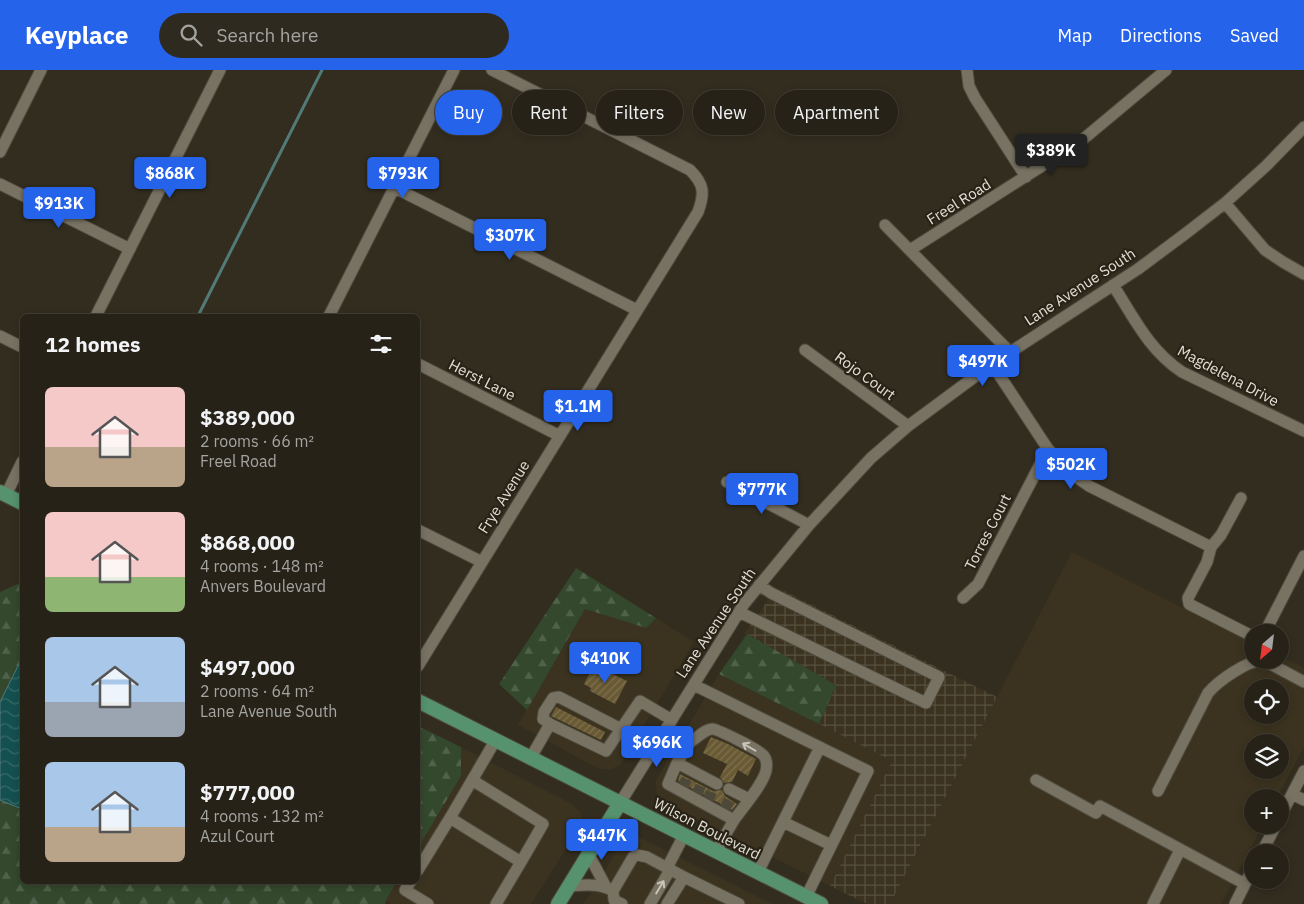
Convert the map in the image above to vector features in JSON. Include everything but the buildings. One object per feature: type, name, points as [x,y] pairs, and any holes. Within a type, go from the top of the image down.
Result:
[{"type":"main road","points":[[3,493],[20,502]]},
{"type":"main road","name":"Wilson Boulevard","points":[[420,702],[813,901]]},
{"type":"main road","name":"Lane Avenue South","points":[[558,904],[620,803]]},
{"type":"street","points":[[0,152],[41,70]]},
{"type":"street","points":[[97,314],[220,70]]},
{"type":"street","points":[[330,314],[454,70]]},
{"type":"street","name":"Frye Avenue","points":[[420,663],[698,212],[702,200],[702,188],[698,178],[690,170],[492,70]]},
{"type":"street","points":[[967,70],[969,86],[1026,177]]},
{"type":"street","name":"Freel Road","points":[[910,250],[1080,141],[1166,70]]},
{"type":"street","name":"Lane Avenue South","points":[[620,803],[739,612],[809,525],[871,458],[908,426],[992,364],[1113,285],[1185,234],[1225,203],[1266,166],[1304,127]]},
{"type":"street","points":[[0,184],[130,249]]},
{"type":"street","points":[[395,188],[637,310]]},
{"type":"street","points":[[1225,203],[1265,250],[1304,274]]},
{"type":"street","points":[[885,225],[1010,352]]},
{"type":"street","name":"Magdelena Drive","points":[[1113,285],[1148,340],[1169,364],[1304,431]]},
{"type":"street","points":[[0,336],[20,346]]},
{"type":"street","name":"Rojo Court","points":[[805,350],[908,426]]},
{"type":"street","points":[[992,364],[1048,449],[1079,480],[1211,548]]},
{"type":"street","name":"Herst Lane","points":[[420,365],[560,436]]},
{"type":"street","name":"Torres Court","points":[[963,598],[978,584],[1048,449]]},
{"type":"street","points":[[3,493],[20,465]]},
{"type":"street","points":[[727,482],[809,525]]},
{"type":"street","points":[[1241,498],[1221,535],[1211,548],[1207,562],[1188,601],[1189,604],[1244,632]]},
{"type":"street","points":[[420,531],[482,562]]},
{"type":"street","points":[[1269,624],[1304,556]]},
{"type":"street","points":[[739,612],[926,703],[939,677],[771,593],[759,585]]},
{"type":"street","points":[[1158,791],[1204,701],[1217,683],[1255,660],[1263,660],[1304,682]]},
{"type":"street","points":[[694,685],[868,771],[831,845],[813,901]]},
{"type":"street","points":[[622,729],[560,697],[553,698],[542,719],[606,752],[622,729],[640,701],[690,742]]},
{"type":"street","points":[[530,759],[550,724]]},
{"type":"street","points":[[716,851],[766,772],[767,762],[763,755],[737,739],[713,729],[708,730],[690,742],[677,763],[668,784],[724,812],[734,820]]},
{"type":"street","points":[[420,867],[495,741]]},
{"type":"street","points":[[758,872],[820,747]]},
{"type":"street","points":[[677,763],[689,774],[710,784]]},
{"type":"street","points":[[1289,800],[1304,771]]},
{"type":"street","points":[[472,780],[543,824],[496,904]]},
{"type":"street","points":[[1036,780],[1096,813],[1100,806],[1244,883]]},
{"type":"street","points":[[731,793],[749,799]]},
{"type":"street","points":[[1292,794],[1304,800]]},
{"type":"street","points":[[450,818],[521,862]]},
{"type":"street","points":[[783,822],[831,845]]},
{"type":"street","points":[[650,904],[684,835]]},
{"type":"street","points":[[1153,904],[1180,850]]},
{"type":"street","points":[[589,855],[614,900],[622,904]]},
{"type":"street","points":[[609,889],[632,857],[637,855],[647,857],[739,904]]},
{"type":"street","points":[[667,904],[684,877]]},
{"type":"street","points":[[409,884],[405,890],[428,904]]},
{"type":"street","points":[[569,886],[585,885],[609,889]]},
{"type":"street","points":[[1235,904],[1244,886]]},
{"type":"shaded area","points":[[1072,552],[1244,639],[1244,669],[1289,669],[1289,660],[1304,668],[1304,747],[1289,775],[1289,734],[1244,734],[1244,779],[1287,779],[1281,789],[1244,789],[1244,834],[1258,834],[1253,844],[1244,844],[1244,861],[1221,904],[890,904]]},
{"type":"shaded area","points":[[776,589],[780,589],[997,697],[890,904],[867,904],[830,886],[892,761],[819,724],[836,685],[745,633]]},
{"type":"shaded area","points":[[585,609],[646,628],[656,618],[694,642],[620,765],[611,769],[599,769],[518,725]]},
{"type":"shaded area","points":[[719,674],[893,761],[830,886],[671,806],[658,797],[655,782]]},
{"type":"shaded area","points":[[461,747],[572,804],[580,812],[582,820],[580,827],[531,904],[391,904],[386,900],[395,884],[420,884],[420,845],[461,776]]},
{"type":"shaded area","points":[[639,837],[772,904],[583,904],[623,840]]},
{"type":"green space","points":[[576,568],[656,618],[646,628],[585,609],[527,710],[499,684]]},
{"type":"green space","points":[[20,583],[20,662],[0,702],[0,592]]},
{"type":"green space","points":[[747,634],[836,685],[819,724],[719,674]]},
{"type":"green space","points":[[420,727],[461,747],[461,776],[420,845]]},
{"type":"green space","points":[[0,800],[20,808],[20,884],[395,884],[385,904],[0,904]]},
{"type":"water","points":[[20,662],[20,808],[0,800],[0,702]]},
{"type":"waterway","points":[[199,314],[322,70]]},
{"type":"tunnel","points":[[682,789],[687,778]]},
{"type":"tunnel","points":[[696,796],[701,785]]},
{"type":"tunnel","points":[[707,802],[712,791]]},
{"type":"tunnel","points":[[724,810],[730,799]]}]
